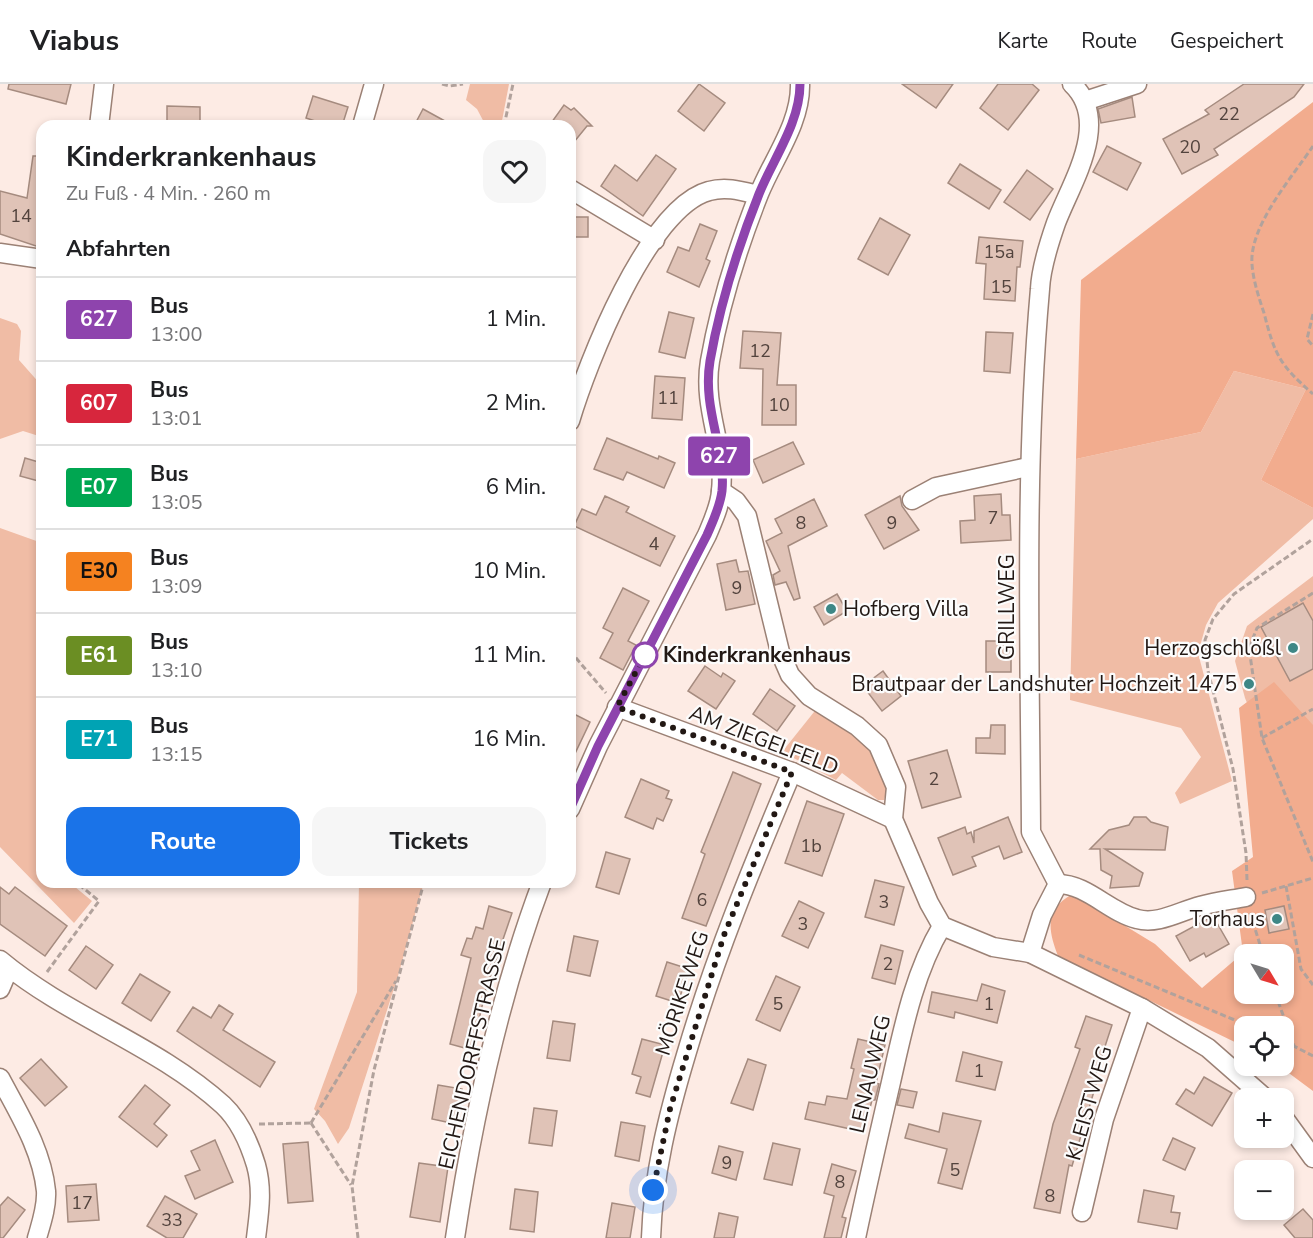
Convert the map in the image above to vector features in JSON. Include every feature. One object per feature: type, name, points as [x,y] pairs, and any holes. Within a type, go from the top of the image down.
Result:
[{"type":"street","points":[[100,120],[104,84]]},
{"type":"street","points":[[364,120],[374,84]]},
{"type":"street","points":[[576,796],[617,707],[707,535],[722,492],[721,466],[708,402],[709,371],[724,299],[759,195],[789,131],[797,107],[800,84]]},
{"type":"street","points":[[1072,84],[1085,101],[1137,84]]},
{"type":"street","name":"GRILLWEG","points":[[1058,884],[1031,832],[1028,467],[1040,285],[1057,222],[1080,169],[1088,127],[1085,101]]},
{"type":"street","points":[[576,404],[611,310],[655,240],[680,210],[695,197],[708,191],[724,188],[759,195]]},
{"type":"street","points":[[576,193],[655,240]]},
{"type":"street","points":[[0,254],[36,259]]},
{"type":"street","points":[[912,500],[936,487],[1028,467]]},
{"type":"street","points":[[722,492],[736,501],[747,516],[780,652],[790,675],[809,696],[858,726],[878,745],[896,787],[893,819],[929,903],[942,926],[993,947],[1030,953],[1142,1008],[1209,1048],[1254,1088]]},
{"type":"street","name":"AM ZIEGELFELD","points":[[617,707],[792,772],[893,819]]},
{"type":"street","name":"MÖRIKEWEG","points":[[651,1238],[653,1190],[670,1109],[696,1021],[724,935],[792,772]]},
{"type":"street","points":[[1030,953],[1042,915],[1058,884],[1072,884],[1119,913],[1140,920],[1168,917],[1198,906],[1246,897]]},
{"type":"street","name":"EICHENDORFFSTRASSE","points":[[455,1238],[488,1069],[519,945],[540,888]]},
{"type":"street","name":"LENAUWEG","points":[[856,1238],[908,1015],[928,949],[942,926]]},
{"type":"street","points":[[0,988],[4,964],[128,1039],[193,1082],[224,1106],[238,1125],[256,1166],[261,1200],[256,1238]]},
{"type":"street","name":"KLEISTWEG","points":[[1082,1212],[1104,1119],[1142,1008]]},
{"type":"street","points":[[0,1078],[36,1146],[46,1193],[38,1238]]},
{"type":"street","points":[[1294,1124],[1313,1129]]},
{"type":"street","points":[[1294,1130],[1313,1158]]},
{"type":"path","points":[[442,84],[450,86],[463,84]]},
{"type":"path","points":[[505,120],[513,84]]},
{"type":"path","points":[[1313,146],[1273,204],[1260,231],[1252,263],[1269,335],[1279,361],[1313,394]]},
{"type":"path","points":[[1313,314],[1307,339],[1313,346]]},
{"type":"path","points":[[1260,944],[1246,897],[1246,853],[1233,769],[1208,671],[1205,640],[1213,619],[1234,594],[1313,539]]},
{"type":"path","points":[[1313,593],[1268,619],[1257,628],[1249,648],[1262,738],[1313,862]]},
{"type":"path","points":[[576,658],[617,707]]},
{"type":"path","points":[[1262,738],[1313,710]]},
{"type":"path","points":[[1246,897],[1313,878]]},
{"type":"path","points":[[1286,886],[1301,969],[1313,984]]},
{"type":"path","points":[[37,986],[99,901],[83,888]]},
{"type":"path","points":[[358,1238],[352,1186],[374,1070],[422,888]]},
{"type":"path","points":[[1073,953],[1234,1020]]},
{"type":"path","points":[[311,1123],[398,976]]},
{"type":"path","points":[[1294,1045],[1313,1056]]},
{"type":"path","points":[[238,1125],[311,1123]]},
{"type":"path","points":[[311,1123],[352,1186]]},
{"type":"shaded area","points":[[470,84],[509,84],[502,120],[483,120],[477,109],[466,100]]},
{"type":"shaded area","points":[[1313,102],[1313,508],[1261,480],[1306,389],[1234,371],[1201,432],[1076,459],[1081,280]]},
{"type":"shaded area","points":[[0,318],[17,324],[21,331],[19,360],[36,379],[36,435],[23,431],[0,439]]},
{"type":"shaded area","points":[[1234,371],[1306,389],[1261,480],[1313,508],[1313,519],[1218,603],[1206,625],[1198,653],[1232,781],[1180,804],[1175,793],[1201,757],[1181,728],[1070,700],[1076,459],[1201,432]]},
{"type":"shaded area","points":[[0,528],[36,541],[36,884],[0,847]]},
{"type":"shaded area","points":[[1313,576],[1313,1027],[1294,979],[1294,944],[1283,944],[1260,735],[1245,698],[1235,661],[1247,626]]},
{"type":"shaded area","points":[[1274,682],[1313,725],[1313,1091],[1293,1076],[1294,1016],[1234,1016],[1234,1042],[1058,956],[1052,937],[1053,913],[1057,906],[1073,894],[1155,944],[1202,988],[1234,961],[1234,1004],[1294,1004],[1294,944],[1242,944],[1232,871],[1253,857],[1239,708]]},
{"type":"shaded area","points":[[818,707],[836,718],[879,757],[887,789],[884,800],[878,800],[842,773],[836,780],[782,752]]},
{"type":"shaded area","points":[[40,888],[76,888],[92,901],[74,923]]},
{"type":"shaded area","points":[[359,888],[422,888],[398,976],[349,1128],[338,1144],[325,1121],[314,1109],[357,992]]},
{"type":"building","points":[[9,84],[71,84],[66,104],[8,89]]},
{"type":"building","points":[[699,84],[725,103],[704,131],[678,111]]},
{"type":"building","points":[[902,84],[953,84],[936,108]]},
{"type":"building","points":[[998,84],[1032,84],[1039,90],[1008,130],[980,108]]},
{"type":"building","points":[[1244,84],[1304,84],[1294,97],[1214,149],[1218,155],[1182,174],[1163,139],[1209,114],[1205,110]]},
{"type":"building","points":[[313,96],[348,107],[344,120],[306,118]]},
{"type":"building","points":[[1132,97],[1135,117],[1101,123],[1098,109]]},
{"type":"building","points":[[564,105],[571,110],[574,108],[592,126],[587,126],[576,140],[576,120],[553,120]]},
{"type":"building","points":[[167,106],[200,107],[200,120],[167,120]]},
{"type":"building","points":[[423,109],[443,120],[417,120]]},
{"type":"building","points":[[1107,146],[1141,163],[1127,190],[1093,172]]},
{"type":"building","points":[[656,155],[676,169],[643,216],[601,186],[615,165],[637,181]]},
{"type":"building","points":[[33,156],[36,156],[36,246],[0,234],[0,191],[27,198]]},
{"type":"building","points":[[960,164],[1001,190],[989,209],[948,183]]},
{"type":"building","points":[[1027,170],[1053,189],[1030,220],[1004,202]]},
{"type":"building","points":[[576,217],[588,217],[588,237],[576,237]]},
{"type":"building","points":[[880,218],[910,235],[888,275],[858,259]]},
{"type":"building","points":[[700,224],[717,231],[706,259],[710,261],[699,287],[667,272],[678,247],[689,251]]},
{"type":"building","points":[[979,237],[1023,241],[1020,267],[1017,267],[1015,301],[984,299],[986,264],[976,263]]},
{"type":"building","points":[[669,312],[694,318],[685,358],[659,352]]},
{"type":"building","points":[[743,331],[781,333],[777,385],[796,385],[796,425],[762,425],[763,369],[740,368]]},
{"type":"building","points":[[986,332],[1013,333],[1010,373],[984,371]]},
{"type":"building","points":[[655,376],[685,378],[682,420],[652,418]]},
{"type":"building","points":[[607,438],[658,459],[659,456],[675,463],[664,488],[627,472],[623,480],[594,469]]},
{"type":"building","points":[[793,442],[804,464],[763,483],[753,460]]},
{"type":"building","points":[[25,458],[36,461],[36,480],[20,476]]},
{"type":"building","points":[[1001,494],[1002,515],[1010,515],[1011,540],[961,543],[960,521],[975,520],[974,496]]},
{"type":"building","points":[[605,496],[629,507],[626,512],[675,536],[660,566],[576,527],[582,509],[596,515]]},
{"type":"building","points":[[900,496],[902,506],[919,530],[884,549],[865,515]]},
{"type":"building","points":[[814,499],[827,526],[788,546],[800,598],[794,600],[786,582],[775,585],[773,575],[780,571],[766,541],[782,533],[775,519]]},
{"type":"building","points":[[736,560],[739,572],[748,571],[755,604],[726,610],[717,564]]},
{"type":"building","points":[[623,588],[649,601],[628,641],[636,645],[623,670],[600,658],[613,633],[603,628]]},
{"type":"building","name":"Hofberg Villa","points":[[837,594],[847,611],[824,625],[814,607]]},
{"type":"building","name":"Herzogschlößl","points":[[1303,603],[1313,621],[1313,669],[1290,681],[1261,627]]},
{"type":"building","points":[[986,641],[1011,641],[1011,672],[986,672]]},
{"type":"building","points":[[705,666],[721,677],[723,673],[735,681],[716,709],[688,691]]},
{"type":"building","points":[[883,671],[901,696],[882,711],[863,686]]},
{"type":"building","points":[[770,689],[795,706],[777,731],[753,714]]},
{"type":"building","points":[[576,715],[590,722],[576,751]]},
{"type":"building","points":[[991,725],[1005,725],[1005,754],[976,753],[976,738],[990,738]]},
{"type":"building","points":[[947,750],[961,797],[922,808],[908,761]]},
{"type":"building","points":[[733,772],[761,784],[706,926],[682,918],[705,854],[701,852]]},
{"type":"building","points":[[641,779],[669,791],[666,798],[672,800],[663,821],[657,818],[653,829],[625,817]]},
{"type":"building","points":[[807,801],[844,814],[822,876],[785,863]]},
{"type":"building","points":[[1008,817],[1022,852],[1004,859],[999,846],[972,857],[976,866],[953,875],[938,838],[965,827],[967,834],[971,832],[974,843],[974,831]]},
{"type":"building","points":[[1134,817],[1146,817],[1151,822],[1168,827],[1165,850],[1105,849],[1143,873],[1139,886],[1110,888],[1112,876],[1101,870],[1100,849],[1090,849],[1109,830],[1129,825]]},
{"type":"building","points":[[606,852],[630,859],[619,894],[596,887]]},
{"type":"building","points":[[875,880],[904,887],[894,925],[865,917]]},
{"type":"building","points":[[0,887],[9,894],[15,887],[67,926],[45,956],[0,924]]},
{"type":"building","points":[[799,901],[824,913],[808,948],[782,936]]},
{"type":"building","points":[[489,906],[512,913],[486,989],[472,1050],[450,1044],[471,958],[461,955],[467,938],[472,939],[476,927],[483,929]]},
{"type":"building","name":"Torhaus","points":[[1284,906],[1289,929],[1269,933],[1265,910]]},
{"type":"building","points":[[1213,916],[1229,944],[1206,957],[1204,953],[1190,961],[1176,936]]},
{"type":"building","points":[[574,936],[598,941],[590,976],[567,971]]},
{"type":"building","points":[[881,945],[903,951],[895,984],[872,978]]},
{"type":"building","points":[[86,946],[113,965],[96,989],[69,970]]},
{"type":"building","points":[[667,962],[689,969],[678,1003],[656,996]]},
{"type":"building","points":[[140,974],[170,992],[151,1021],[122,1003]]},
{"type":"building","points":[[776,976],[800,987],[780,1031],[756,1020]]},
{"type":"building","points":[[982,984],[1005,991],[997,1023],[955,1012],[954,1018],[928,1012],[932,992],[977,1001]]},
{"type":"building","points":[[219,1005],[233,1014],[223,1030],[275,1062],[260,1087],[177,1031],[193,1007],[211,1018]]},
{"type":"building","points":[[1086,1016],[1112,1025],[1094,1080],[1097,1081],[1072,1166],[1069,1165],[1060,1213],[1034,1208],[1053,1124],[1080,1049],[1075,1047]]},
{"type":"building","points":[[553,1021],[575,1024],[570,1061],[547,1058]]},
{"type":"building","points":[[642,1039],[665,1045],[650,1097],[636,1093],[641,1077],[632,1074]]},
{"type":"building","points":[[858,1039],[885,1045],[876,1083],[879,1084],[875,1100],[872,1100],[864,1132],[805,1119],[809,1102],[825,1105],[827,1096],[847,1099]]},
{"type":"building","points":[[963,1052],[1002,1062],[995,1090],[956,1081]]},
{"type":"building","points":[[41,1059],[67,1087],[45,1106],[20,1078]]},
{"type":"building","points":[[748,1059],[766,1065],[753,1110],[731,1103]]},
{"type":"building","points":[[1204,1077],[1232,1093],[1212,1126],[1176,1104],[1186,1089],[1194,1094]]},
{"type":"building","points":[[145,1085],[170,1105],[154,1124],[167,1135],[157,1147],[119,1117]]},
{"type":"building","points":[[438,1085],[462,1089],[456,1124],[432,1119]]},
{"type":"building","points":[[901,1089],[917,1092],[913,1108],[897,1105]]},
{"type":"building","points":[[534,1108],[557,1111],[552,1146],[529,1143]]},
{"type":"building","points":[[943,1113],[981,1121],[962,1189],[938,1183],[947,1149],[905,1138],[909,1124],[939,1132]]},
{"type":"building","points":[[621,1122],[645,1126],[639,1161],[615,1156]]},
{"type":"building","points":[[1173,1138],[1195,1148],[1185,1170],[1163,1160]]},
{"type":"building","points":[[215,1140],[233,1182],[195,1199],[185,1176],[200,1170],[191,1151]]},
{"type":"building","points":[[308,1142],[313,1201],[288,1203],[283,1144]]},
{"type":"building","points":[[773,1143],[800,1149],[792,1185],[764,1179]]},
{"type":"building","points":[[719,1146],[743,1152],[736,1180],[712,1173]]},
{"type":"building","points":[[419,1163],[448,1167],[440,1222],[410,1217]]},
{"type":"building","points":[[832,1164],[856,1171],[842,1217],[846,1218],[841,1238],[824,1238],[834,1196],[824,1193]]},
{"type":"building","points":[[96,1184],[99,1220],[68,1222],[66,1186]]},
{"type":"building","points":[[515,1189],[538,1192],[534,1232],[510,1229]]},
{"type":"building","points":[[1144,1190],[1174,1196],[1171,1212],[1180,1213],[1177,1229],[1138,1222]]},
{"type":"building","points":[[165,1196],[197,1214],[183,1238],[167,1238],[147,1226]]},
{"type":"building","points":[[8,1197],[25,1210],[3,1238],[0,1238],[0,1206]]},
{"type":"building","points":[[612,1203],[635,1207],[630,1238],[606,1238]]},
{"type":"building","points":[[1303,1209],[1313,1220],[1313,1238],[1295,1238],[1284,1225],[1290,1220],[1294,1220],[1294,1217]]},
{"type":"building","points":[[719,1213],[738,1217],[734,1238],[714,1238]]},
{"type":"bus line","name":"627","points":[[576,796],[598,746],[707,535],[720,501],[721,466],[708,402],[710,361],[724,299],[759,195],[789,131],[797,107],[800,84]]},
{"type":"place","name":"Hofberg Villa","points":[[831,609]]},
{"type":"place","name":"Herzogschlößl","points":[[1293,648]]},
{"type":"place","name":"Kinderkrankenhaus","points":[[645,655]]},
{"type":"place","name":"Brautpaar der Landshuter Hochzeit 1475","points":[[1249,684]]},
{"type":"place","name":"Torhaus","points":[[1277,919]]},
{"type":"route","points":[[645,655],[617,707],[792,772],[724,935],[670,1109],[653,1190]]}]
